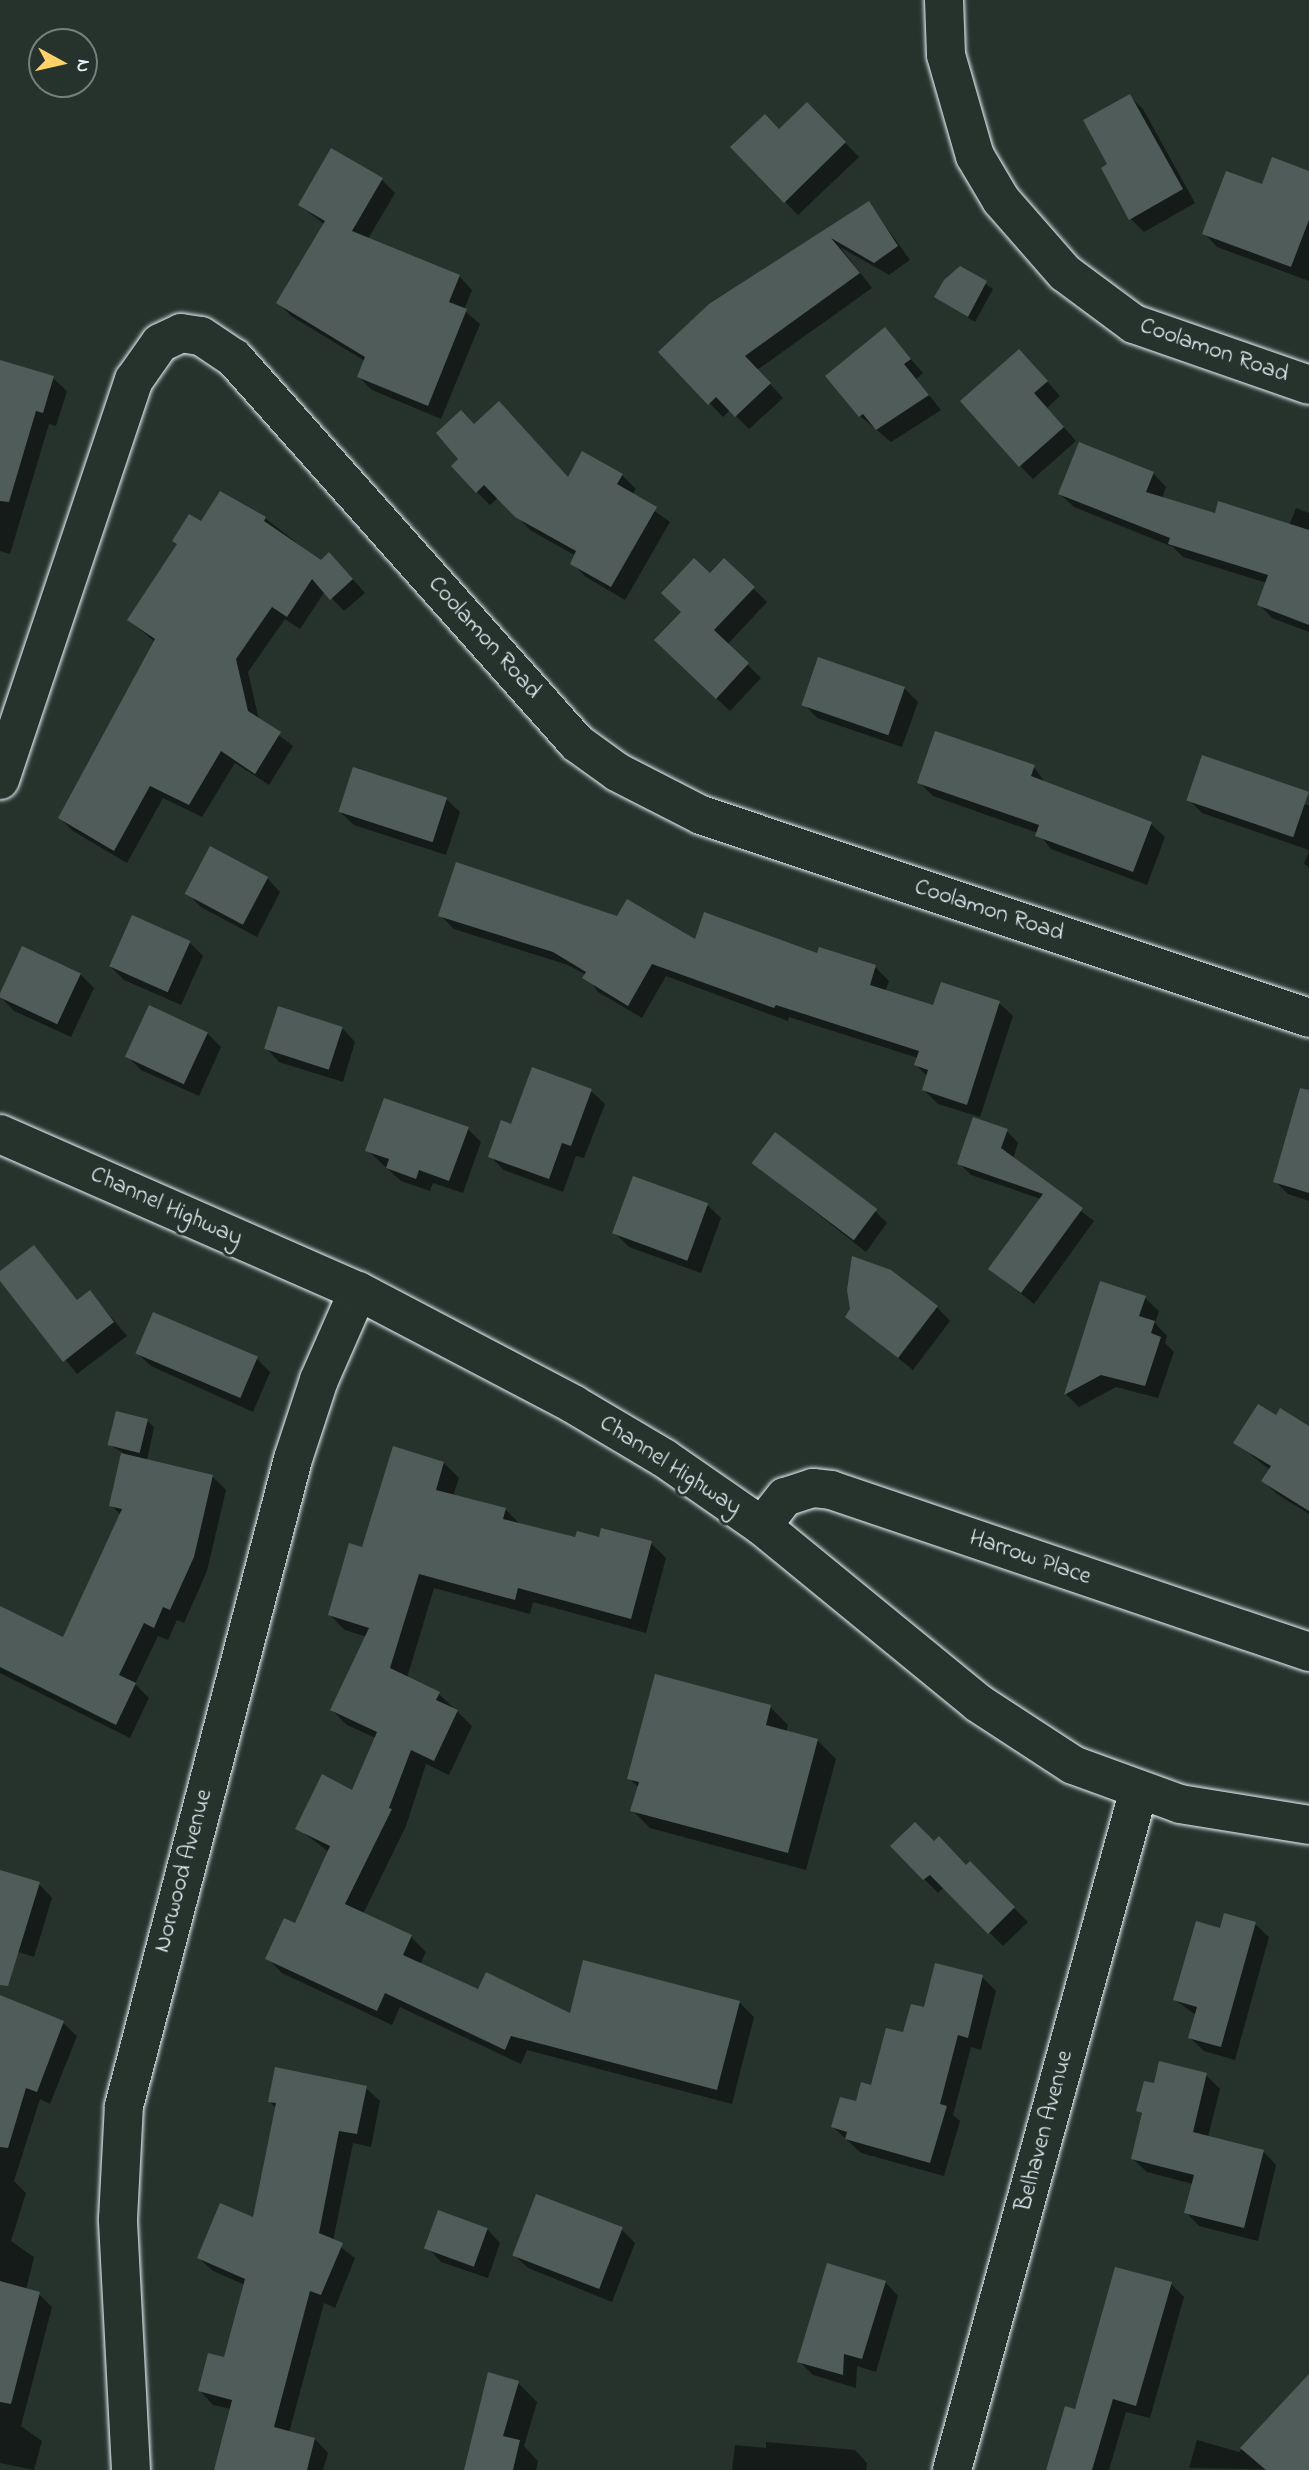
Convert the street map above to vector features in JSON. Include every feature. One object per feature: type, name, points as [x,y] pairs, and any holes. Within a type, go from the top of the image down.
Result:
[{"type":"street","name":"Coolamon Road","points":[[944,0],[946,55],[958,111],[975,156],[1001,200],[1056,264],[1134,324],[1309,385]]},
{"type":"street","name":"Coolamon Road","points":[[0,780],[134,380],[160,342],[181,333],[201,336],[234,358],[577,743],[617,772],[701,815],[1309,1018]]},
{"type":"street","name":"Channel Highway","points":[[0,1134],[358,1291],[573,1404],[664,1458],[762,1527],[978,1703],[1073,1765],[1138,1793],[1214,1811],[1309,1825]]},
{"type":"street","name":"Norwood Avenue","points":[[131,2470],[118,2219],[124,2106],[293,1460],[319,1380],[358,1291]]},
{"type":"street","name":"Harrow Place","points":[[762,1527],[785,1497],[813,1488],[831,1490],[1309,1652]]},
{"type":"street","name":"Belhaven Avenue","points":[[952,2470],[1138,1793]]},
{"type":"building","points":[[1130,94],[1183,189],[1129,220],[1101,168],[1107,164],[1083,120]]},
{"type":"building","points":[[807,102],[846,142],[784,203],[730,147],[765,114],[779,129]]},
{"type":"building","points":[[331,148],[383,178],[352,231],[460,275],[449,302],[467,309],[428,406],[357,377],[365,357],[276,303],[325,221],[298,205]]},
{"type":"building","points":[[1272,157],[1309,171],[1309,220],[1291,267],[1202,234],[1226,171],[1262,184]]},
{"type":"building","points":[[869,201],[898,246],[874,263],[831,238],[860,273],[745,356],[771,383],[735,417],[716,397],[708,405],[658,352],[709,304]]},
{"type":"building","points":[[960,266],[987,281],[968,317],[934,297],[944,280]]},
{"type":"building","points":[[885,327],[911,359],[904,364],[929,395],[876,430],[863,414],[859,417],[825,376]]},
{"type":"building","points":[[1019,349],[1048,381],[1034,393],[1064,427],[1019,467],[960,401]]},
{"type":"building","points":[[0,360],[54,376],[43,413],[36,411],[9,502],[0,501]]},
{"type":"building","points":[[499,401],[568,477],[582,451],[623,474],[617,484],[657,507],[611,587],[570,564],[576,551],[515,517],[484,485],[476,493],[451,466],[458,459],[436,433],[461,410],[474,424]]},
{"type":"building","points":[[1079,442],[1154,472],[1146,492],[1215,513],[1218,501],[1309,530],[1309,625],[1257,605],[1268,575],[1168,544],[1170,538],[1058,494]]},
{"type":"building","points":[[220,491],[266,517],[264,521],[321,560],[329,552],[353,579],[330,600],[312,579],[287,617],[272,607],[236,659],[248,711],[281,732],[255,774],[221,751],[189,805],[150,786],[114,851],[58,818],[155,639],[127,620],[177,544],[172,541],[189,514],[201,521]]},
{"type":"building","points":[[694,558],[710,573],[724,558],[755,587],[714,630],[749,663],[716,699],[654,640],[681,612],[661,593]]},
{"type":"building","points":[[818,657],[905,687],[888,735],[801,705]]},
{"type":"building","points":[[935,731],[1035,765],[1031,776],[1152,822],[1133,872],[1035,836],[1039,825],[917,783]]},
{"type":"building","points":[[1202,755],[1309,792],[1293,837],[1186,800]]},
{"type":"building","points":[[353,767],[447,798],[433,842],[338,812]]},
{"type":"building","points":[[210,846],[268,877],[243,925],[185,894]]},
{"type":"building","points":[[456,862],[617,916],[627,899],[695,939],[704,912],[817,953],[819,947],[876,965],[870,985],[933,1005],[941,982],[1000,1001],[967,1105],[922,1090],[928,1070],[914,1065],[919,1051],[776,1005],[774,1008],[652,964],[628,1006],[582,978],[586,972],[553,952],[438,916]]},
{"type":"building","points":[[132,915],[190,941],[168,992],[109,966]]},
{"type":"building","points":[[22,946],[81,973],[57,1024],[0,998]]},
{"type":"building","points":[[149,1005],[208,1032],[184,1084],[125,1057]]},
{"type":"building","points":[[278,1006],[343,1027],[329,1070],[264,1049]]},
{"type":"building","points":[[532,1067],[592,1089],[571,1146],[562,1143],[549,1179],[488,1157],[501,1120],[511,1124]]},
{"type":"building","points":[[1300,1088],[1309,1090],[1309,1193],[1273,1182]]},
{"type":"building","points":[[384,1098],[469,1127],[449,1181],[419,1170],[416,1179],[386,1168],[389,1159],[365,1151]]},
{"type":"building","points":[[973,1117],[1008,1129],[1001,1148],[1083,1208],[1021,1293],[988,1269],[1043,1194],[957,1164]]},
{"type":"building","points":[[775,1132],[877,1209],[854,1240],[752,1163]]},
{"type":"building","points":[[633,1176],[708,1203],[687,1261],[612,1233]]},
{"type":"building","points":[[34,1245],[77,1300],[90,1290],[114,1322],[63,1362],[0,1281],[0,1271]]},
{"type":"building","points":[[852,1256],[891,1270],[938,1306],[898,1358],[845,1317],[850,1309],[847,1290]]},
{"type":"building","points":[[1100,1281],[1146,1296],[1139,1316],[1155,1321],[1151,1333],[1161,1337],[1145,1386],[1101,1375],[1064,1395]]},
{"type":"building","points":[[153,1312],[258,1357],[240,1398],[135,1353]]},
{"type":"building","points":[[1258,1404],[1276,1415],[1280,1408],[1309,1426],[1309,1511],[1261,1481],[1271,1466],[1233,1443]]},
{"type":"building","points":[[116,1411],[148,1419],[140,1453],[108,1445]]},
{"type":"building","points":[[393,1446],[444,1462],[436,1490],[506,1508],[503,1519],[575,1537],[577,1531],[599,1537],[601,1528],[652,1541],[631,1619],[518,1588],[515,1600],[419,1574],[390,1668],[440,1692],[436,1700],[458,1710],[434,1761],[411,1750],[389,1808],[392,1809],[345,1904],[412,1935],[403,1955],[478,1989],[486,1972],[570,2013],[583,1960],[740,2001],[717,2090],[511,2036],[505,2050],[385,1993],[377,2011],[265,1959],[284,1918],[295,1923],[330,1846],[295,1829],[322,1774],[352,1790],[377,1732],[330,1710],[369,1628],[328,1615],[349,1543],[362,1547]]},
{"type":"building","points":[[121,1453],[213,1475],[194,1557],[170,1610],[163,1607],[154,1628],[144,1623],[119,1675],[136,1683],[116,1725],[0,1667],[0,1606],[63,1637],[122,1509],[109,1506]]},
{"type":"building","points":[[655,1674],[771,1705],[766,1725],[818,1739],[788,1853],[630,1811],[639,1782],[627,1779]]},
{"type":"building","points":[[915,1822],[934,1841],[939,1836],[966,1865],[970,1861],[1015,1907],[988,1934],[930,1875],[923,1880],[890,1846]]},
{"type":"building","points":[[0,1870],[40,1882],[8,1986],[0,1985]]},
{"type":"building","points":[[1224,1913],[1256,1922],[1221,2047],[1188,2038],[1197,2007],[1173,2000],[1196,1921],[1220,1928]]},
{"type":"building","points":[[935,1963],[983,1975],[968,2038],[958,2035],[940,2104],[947,2106],[930,2163],[845,2139],[847,2132],[831,2127],[840,2097],[856,2101],[861,2082],[871,2085],[886,2028],[903,2032],[911,2004],[924,2007]]},
{"type":"building","points":[[0,1995],[64,2021],[37,2092],[26,2088],[8,2148],[0,2147]]},
{"type":"building","points":[[1159,2061],[1207,2073],[1193,2132],[1264,2150],[1244,2228],[1184,2213],[1194,2175],[1131,2159],[1142,2113],[1136,2111],[1144,2081],[1154,2083]]},
{"type":"building","points":[[275,2067],[367,2086],[357,2134],[339,2131],[319,2233],[343,2243],[321,2295],[310,2291],[274,2427],[315,2438],[307,2470],[214,2470],[232,2400],[198,2391],[208,2353],[224,2357],[245,2279],[197,2258],[220,2203],[253,2217],[276,2103],[268,2102]]},
{"type":"building","points":[[536,2194],[623,2227],[599,2289],[512,2256]]},
{"type":"building","points":[[438,2210],[488,2228],[474,2267],[424,2249]]},
{"type":"building","points":[[827,2263],[886,2281],[862,2359],[844,2354],[843,2375],[797,2362]]},
{"type":"building","points":[[1115,2267],[1172,2282],[1136,2406],[1113,2399],[1092,2470],[1046,2470],[1065,2406],[1075,2409]]},
{"type":"building","points":[[0,2281],[40,2292],[11,2404],[0,2402]]},
{"type":"building","points":[[488,2372],[519,2381],[503,2436],[520,2440],[513,2470],[464,2470]]},
{"type":"building","points":[[1309,2374],[1309,2470],[1266,2470],[1240,2448]]}]
